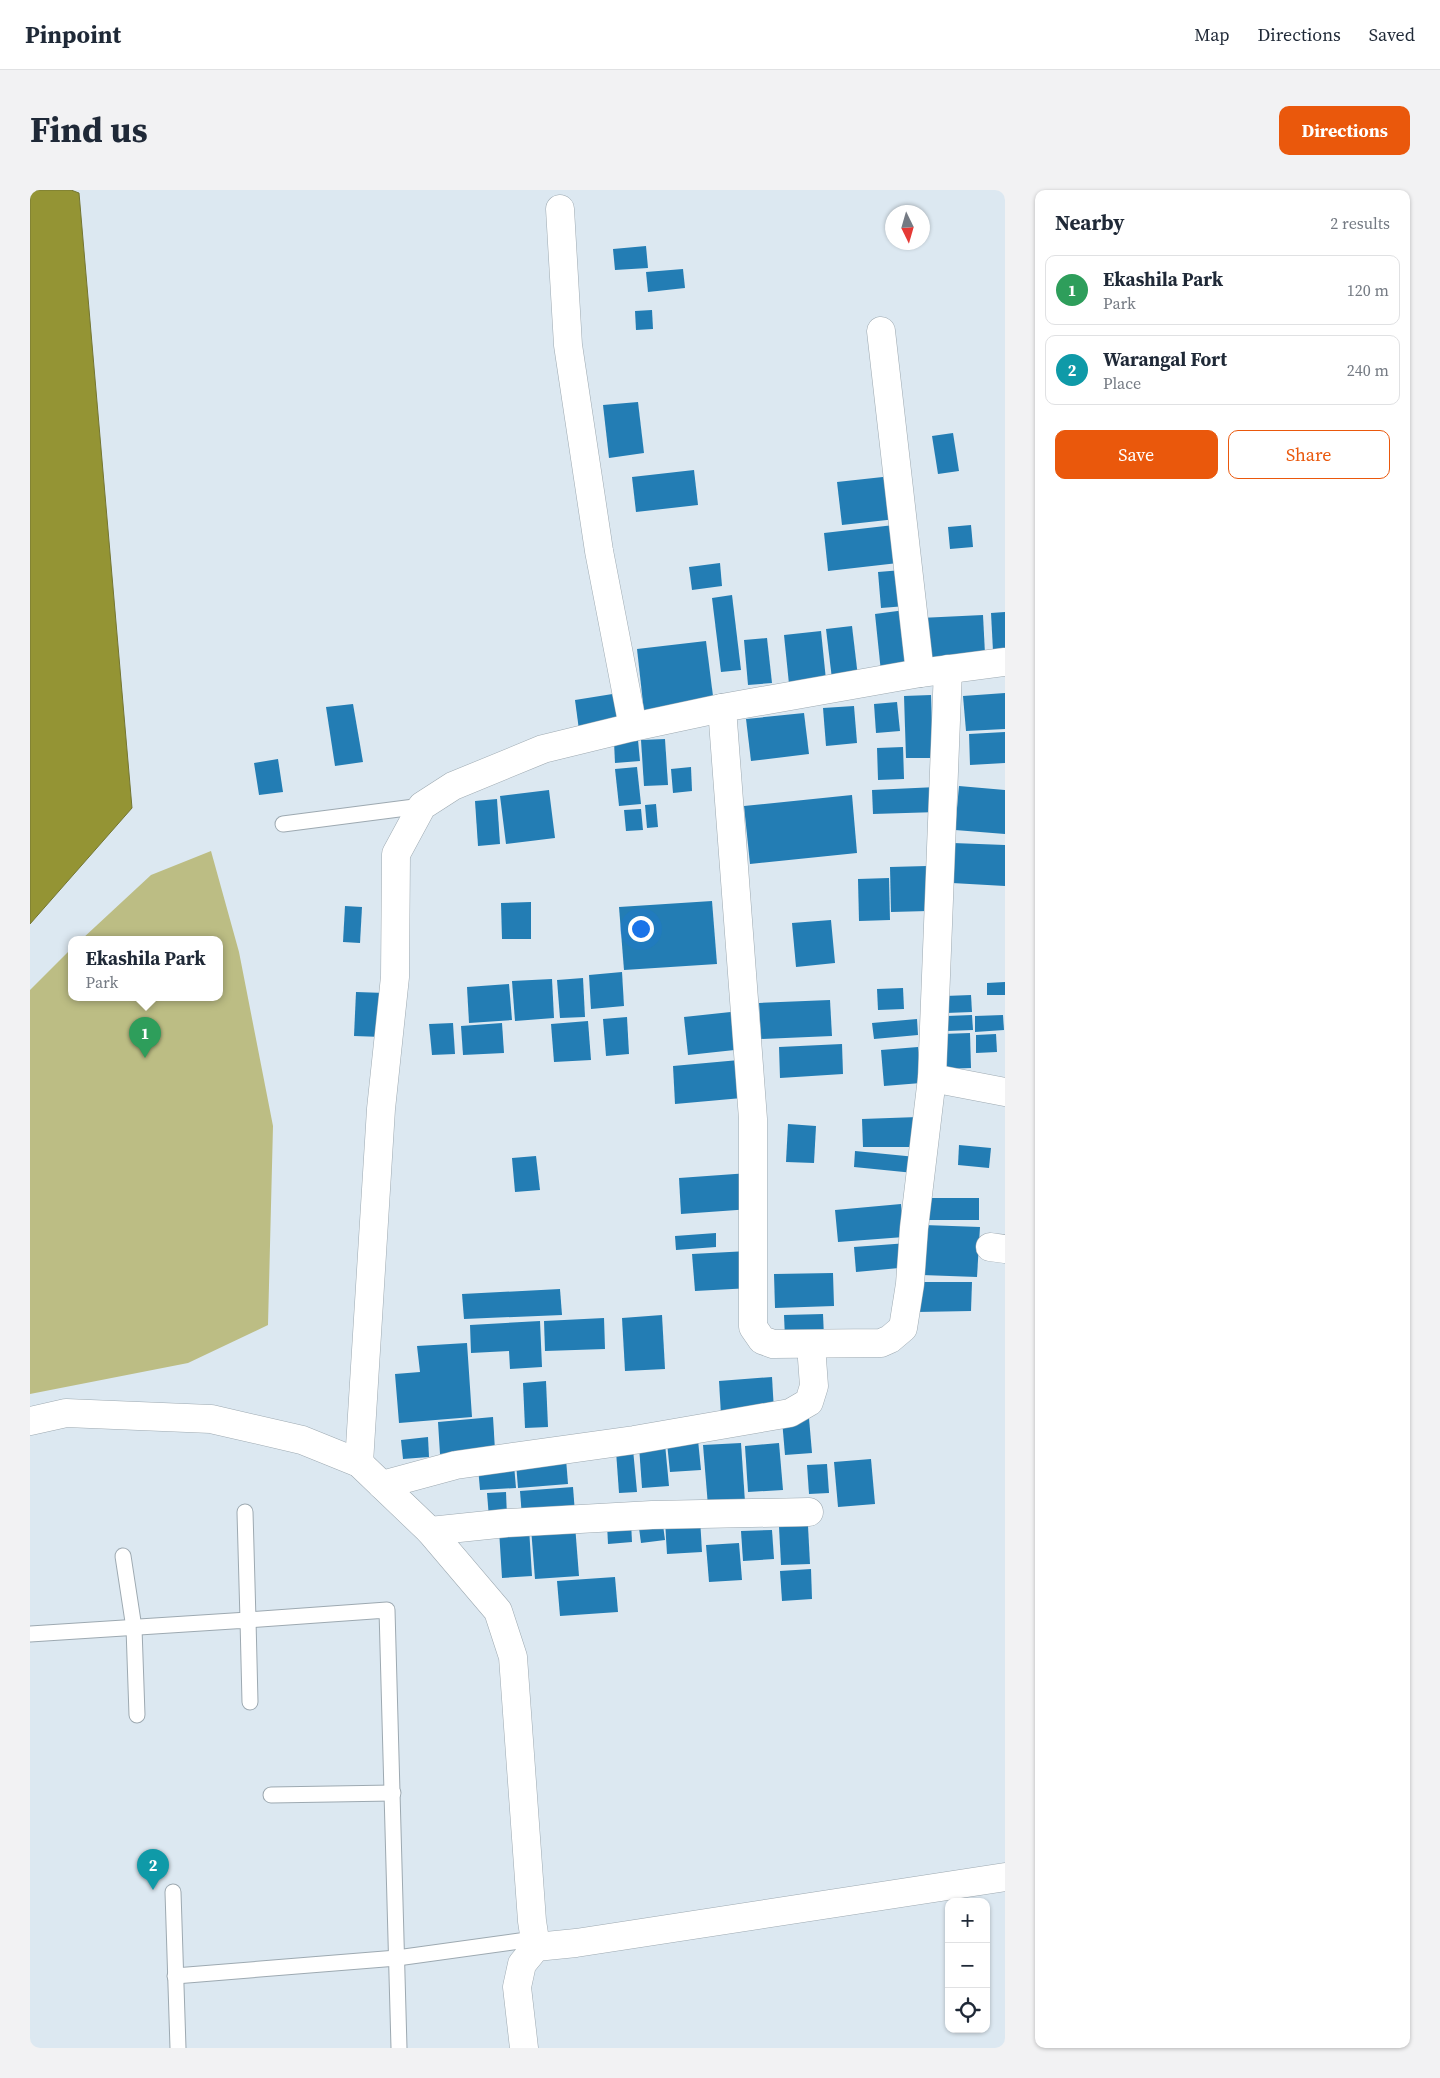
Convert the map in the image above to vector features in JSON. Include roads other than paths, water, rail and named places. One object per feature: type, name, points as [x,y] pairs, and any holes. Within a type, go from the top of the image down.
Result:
[{"type":"street","points":[[560,210],[570,354],[599,551],[633,726]]},
{"type":"street","points":[[881,331],[920,673]]},
{"type":"street","points":[[358,1463],[381,1109],[395,977],[396,854],[422,806],[453,786],[543,749],[633,726],[722,708],[920,673],[1005,662]]},
{"type":"street","points":[[722,708],[753,1119],[753,1327],[762,1340],[773,1344],[881,1343],[890,1339],[904,1328],[932,1078],[948,669]]},
{"type":"street","points":[[932,1078],[1005,1092]]},
{"type":"street","points":[[382,1485],[456,1464],[634,1440],[790,1412],[809,1402],[814,1386],[811,1345]]},
{"type":"street","points":[[30,1421],[66,1413],[211,1419],[302,1440],[358,1463],[430,1530],[498,1612],[514,1656],[535,1943],[522,1964],[517,1987],[524,2048]]},
{"type":"street","points":[[430,1530],[506,1523],[652,1514],[808,1512]]},
{"type":"street","points":[[535,1943],[595,1940],[1005,1877]]},
{"type":"lane","points":[[283,824],[422,806]]},
{"type":"lane","points":[[245,1512],[250,1702]]},
{"type":"lane","points":[[123,1556],[134,1628],[137,1715]]},
{"type":"lane","points":[[30,1634],[387,1610],[399,2048]]},
{"type":"lane","points":[[271,1795],[392,1792]]},
{"type":"lane","points":[[173,1892],[178,2048]]},
{"type":"lane","points":[[175,1976],[397,1958],[535,1943]]},
{"type":"place","name":"Ekashila Park","points":[[145,1058]]},
{"type":"place","name":"Warangal Fort","points":[[153,1890]]}]
